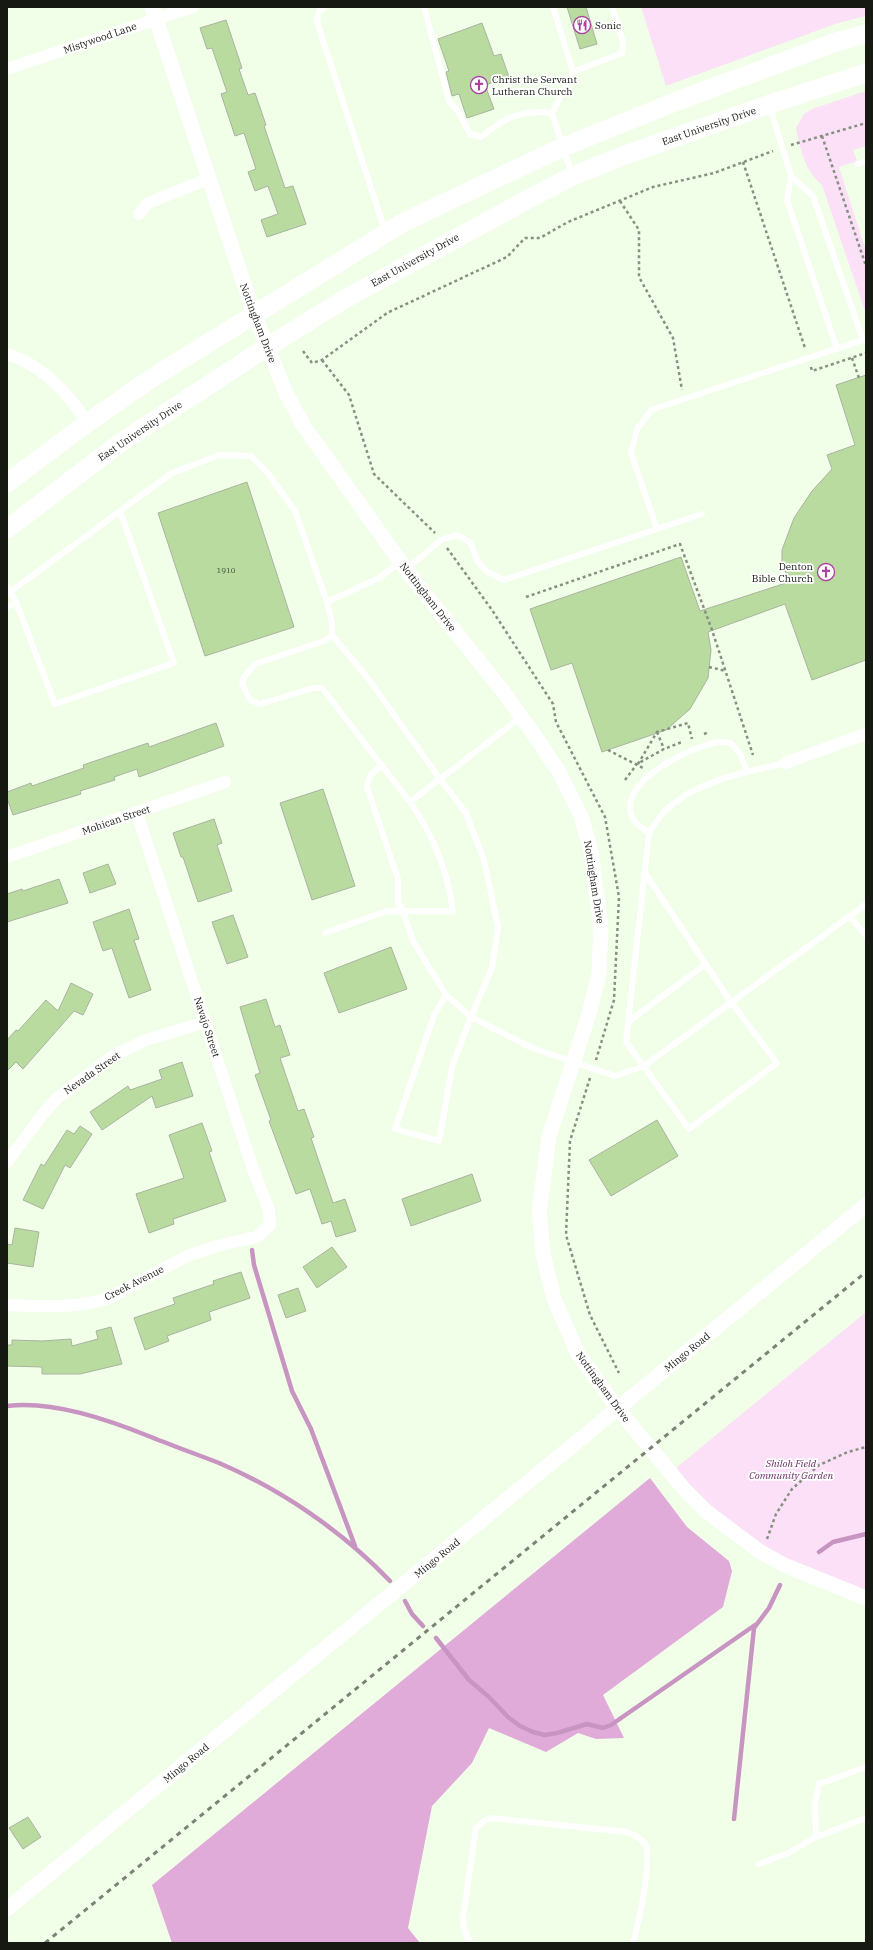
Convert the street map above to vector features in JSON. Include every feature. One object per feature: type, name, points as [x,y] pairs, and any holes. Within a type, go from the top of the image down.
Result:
[{"type":"main road","points":[[7,483],[87,423],[155,376],[404,222],[563,147],[680,100],[836,42],[866,34]]},
{"type":"main road","name":"East University Drive","points":[[7,529],[120,443],[266,347],[342,300],[534,196],[573,176],[625,156],[769,105],[866,73]]},
{"type":"street","name":"Mistywood Lane","points":[[7,69],[154,13],[193,7]]},
{"type":"street","name":"Nottingham Drive","points":[[154,13],[254,314],[285,391],[303,425],[403,566],[521,717],[559,772],[581,816],[591,851],[601,927],[599,973],[589,1014],[572,1063],[548,1143],[539,1212],[543,1254],[554,1298],[578,1354],[618,1409],[695,1501],[718,1521],[762,1553],[784,1565],[866,1598]]},
{"type":"street","points":[[139,214],[148,203],[208,179]]},
{"type":"street","points":[[7,354],[22,359],[39,369],[75,403],[87,423]]},
{"type":"street","points":[[785,762],[866,734]]},
{"type":"street","name":"Mohican Street","points":[[7,857],[225,782]]},
{"type":"street","name":"Navajo Street","points":[[137,813],[253,1169],[270,1210],[270,1224],[257,1237]]},
{"type":"street","name":"Nevada Street","points":[[7,1162],[57,1098],[113,1056],[146,1040],[205,1022]]},
{"type":"street","name":"Mingo Road","points":[[8,1907],[618,1409],[866,1204]]},
{"type":"street","name":"Creek Avenue","points":[[7,1305],[60,1307],[97,1302],[109,1298],[187,1256],[217,1246],[257,1237]]},
{"type":"lane","points":[[326,7],[319,12],[317,22],[386,234]]},
{"type":"lane","points":[[424,7],[449,101],[459,113],[470,134],[482,137],[514,115],[537,111],[552,113]]},
{"type":"lane","points":[[553,7],[573,72]]},
{"type":"lane","points":[[573,176],[552,113],[573,72],[622,53],[623,42],[612,7]]},
{"type":"lane","points":[[657,529],[631,453],[637,429],[651,410],[864,340],[813,196],[792,176],[769,105]]},
{"type":"lane","points":[[858,164],[866,161]]},
{"type":"lane","points":[[792,176],[787,200],[837,349]]},
{"type":"lane","points":[[120,511],[174,663],[55,704],[16,602],[8,590],[172,473],[220,455],[251,456],[266,471],[295,511],[327,602],[332,623],[332,635],[367,677],[466,813],[484,860],[498,927],[492,968],[452,1067],[439,1141],[395,1129],[434,1015],[446,995]]},
{"type":"lane","points":[[327,602],[403,566],[441,540],[456,535],[470,542],[477,560],[486,571],[504,580],[702,514]]},
{"type":"lane","points":[[7,607],[16,602]]},
{"type":"lane","points":[[325,933],[387,911],[453,911],[450,886],[432,838],[410,802],[322,688],[313,688],[260,704],[250,700],[242,684],[244,677],[255,664],[324,641],[332,635]]},
{"type":"lane","points":[[410,802],[521,717]]},
{"type":"lane","points":[[649,833],[633,819],[630,804],[638,786],[658,768],[694,749],[721,742],[731,743],[741,755],[747,772]]},
{"type":"lane","points":[[645,873],[731,1002],[777,1063],[689,1129],[626,1042],[649,833],[665,811],[689,792],[717,780],[785,762]]},
{"type":"lane","points":[[382,766],[372,773],[368,780],[367,787],[398,879],[398,902],[403,911],[413,941],[446,995],[471,1017],[532,1048],[572,1063],[615,1076],[644,1066],[866,904]]},
{"type":"lane","points":[[850,916],[866,936]]},
{"type":"lane","points":[[629,1021],[706,964]]},
{"type":"lane","points":[[816,1837],[815,1804],[819,1784],[866,1768]]},
{"type":"lane","points":[[470,1943],[464,1928],[463,1917],[476,1828],[484,1821],[491,1818],[627,1832],[638,1836],[645,1844],[648,1857],[639,1922],[634,1943]]},
{"type":"lane","points":[[759,1864],[788,1853],[816,1837],[866,1818]]},
{"type":"path","points":[[304,350],[312,363],[322,360],[387,313],[507,257],[525,238],[540,238],[568,222],[653,187],[714,173],[782,147],[866,123]]},
{"type":"path","points":[[822,136],[866,266]]},
{"type":"path","points":[[743,162],[805,348]]},
{"type":"path","points":[[620,201],[639,230],[639,277],[673,338],[684,399]]},
{"type":"path","points":[[811,367],[812,371],[866,353]]},
{"type":"path","points":[[852,358],[858,378]]},
{"type":"path","points":[[322,360],[349,395],[374,474],[441,540],[492,610],[553,704],[556,722],[605,817],[619,897],[614,1000],[570,1141],[566,1235],[590,1315],[619,1373]]},
{"type":"path","points":[[526,597],[680,544],[726,671],[758,769]]},
{"type":"path","points":[[709,667],[726,671]]},
{"type":"path","points":[[637,764],[657,732],[688,723],[692,739]]},
{"type":"path","points":[[657,732],[664,749]]},
{"type":"path","points":[[608,750],[637,764],[652,774]]},
{"type":"path","points":[[762,1553],[776,1514],[792,1490],[820,1464],[848,1452],[866,1447]]},
{"type":"green space","points":[[641,7],[866,7],[866,16],[838,23],[666,86]]},
{"type":"green space","points":[[866,91],[866,146],[853,150],[857,161],[839,167],[866,251],[866,314],[822,185],[807,166],[799,144],[796,128],[804,114],[812,109]]},
{"type":"green space","name":"Shiloh Field Community Garden","points":[[866,1312],[866,1598],[784,1565],[670,1473]]},
{"type":"shaded area","points":[[650,1478],[687,1527],[729,1561],[732,1571],[723,1607],[603,1695],[624,1738],[596,1739],[578,1733],[546,1752],[489,1728],[472,1763],[432,1806],[408,1928],[420,1943],[172,1943],[152,1885]]},
{"type":"building","name":"Sonic","points":[[567,7],[586,7],[597,44],[580,49]]},
{"type":"building","points":[[226,20],[242,68],[239,69],[248,95],[255,93],[266,125],[264,126],[285,188],[293,186],[306,224],[267,237],[261,220],[278,214],[268,186],[255,191],[248,172],[256,169],[244,133],[235,136],[221,94],[227,92],[212,48],[207,49],[200,28]]},
{"type":"building","name":"Christ the Servant Lutheran Church","points":[[482,23],[494,56],[501,54],[509,77],[485,85],[494,109],[467,118],[459,94],[452,96],[446,72],[449,71],[438,39]]},
{"type":"building","name":"Denton Bible Church","points":[[866,375],[866,660],[812,680],[785,604],[708,632],[711,650],[708,678],[690,709],[666,730],[602,752],[572,663],[551,670],[530,609],[681,557],[700,611],[789,582],[782,561],[782,550],[794,518],[812,491],[832,469],[827,455],[855,445],[836,385]]},
{"type":"building","points":[[247,482],[294,627],[205,656],[158,513]]},
{"type":"building","points":[[216,723],[224,746],[139,777],[137,769],[114,777],[115,780],[80,791],[81,794],[13,815],[7,798],[7,792],[31,783],[32,786],[84,768],[83,765],[148,743],[149,747]]},
{"type":"building","points":[[323,789],[355,886],[312,900],[280,803]]},
{"type":"building","points":[[214,819],[222,843],[217,845],[232,891],[198,902],[183,857],[181,857],[173,833]]},
{"type":"building","points":[[108,864],[116,884],[90,893],[83,873]]},
{"type":"building","points":[[59,879],[68,903],[7,922],[7,894],[22,889],[23,891]]},
{"type":"building","points":[[129,909],[139,939],[134,940],[151,990],[129,998],[112,948],[103,951],[93,922]]},
{"type":"building","points":[[233,915],[248,957],[227,964],[212,922]]},
{"type":"building","points":[[391,947],[407,989],[339,1013],[324,973]]},
{"type":"building","points":[[71,983],[93,994],[83,1015],[74,1011],[23,1069],[16,1062],[7,1071],[7,1040],[16,1030],[18,1031],[46,1000],[58,1011]]},
{"type":"building","points":[[266,999],[275,1027],[280,1025],[290,1055],[280,1058],[298,1111],[304,1109],[314,1137],[311,1138],[333,1203],[345,1199],[356,1231],[336,1237],[331,1221],[322,1224],[310,1189],[296,1194],[269,1121],[271,1120],[255,1075],[260,1073],[240,1007]]},
{"type":"building","points":[[182,1062],[193,1096],[156,1108],[152,1096],[102,1130],[90,1112],[128,1086],[130,1090],[162,1079],[159,1070]]},
{"type":"building","points":[[657,1120],[678,1156],[611,1196],[589,1160]]},
{"type":"building","points":[[202,1123],[212,1151],[209,1152],[226,1201],[173,1219],[174,1224],[149,1233],[136,1194],[184,1178],[169,1135]]},
{"type":"building","points":[[80,1126],[92,1134],[70,1168],[65,1165],[43,1209],[23,1200],[41,1164],[44,1166],[67,1130],[74,1134]]},
{"type":"building","points":[[472,1174],[481,1201],[411,1226],[402,1199]]},
{"type":"building","points":[[15,1228],[39,1232],[33,1267],[7,1263],[7,1244],[12,1245]]},
{"type":"building","points":[[332,1247],[347,1267],[317,1288],[303,1267]]},
{"type":"building","points":[[241,1272],[250,1298],[209,1312],[211,1320],[167,1336],[169,1341],[145,1350],[134,1318],[175,1304],[173,1298],[214,1284],[213,1281]]},
{"type":"building","points":[[298,1288],[306,1311],[286,1318],[278,1295]]},
{"type":"building","points":[[111,1327],[122,1364],[80,1374],[42,1374],[42,1367],[7,1366],[7,1345],[12,1345],[12,1340],[42,1341],[71,1339],[72,1346],[98,1339],[96,1331]]},
{"type":"building","points":[[28,1817],[41,1837],[23,1849],[9,1828]]},
{"type":"waterway","points":[[252,1250],[254,1265],[292,1391],[311,1429],[355,1546]]},
{"type":"waterway","points":[[7,1406],[43,1406],[99,1418],[219,1463],[266,1486],[310,1513],[352,1545],[390,1581]]},
{"type":"waterway","points":[[819,1552],[833,1542],[866,1534]]},
{"type":"waterway","points":[[734,1819],[754,1628],[769,1608],[780,1585]]},
{"type":"waterway","points":[[405,1601],[412,1614],[423,1626]]},
{"type":"waterway","points":[[436,1638],[469,1680],[489,1697],[508,1717],[520,1726],[533,1732],[545,1735],[587,1724],[603,1728],[611,1725],[755,1625]]},
{"type":"railway","points":[[45,1943],[866,1272]]},
{"type":"place","name":"Sonic","points":[[582,25]]},
{"type":"place","name":"Christ the Servant Lutheran Church","points":[[479,85]]},
{"type":"place","name":"Denton Bible Church","points":[[826,572]]}]
